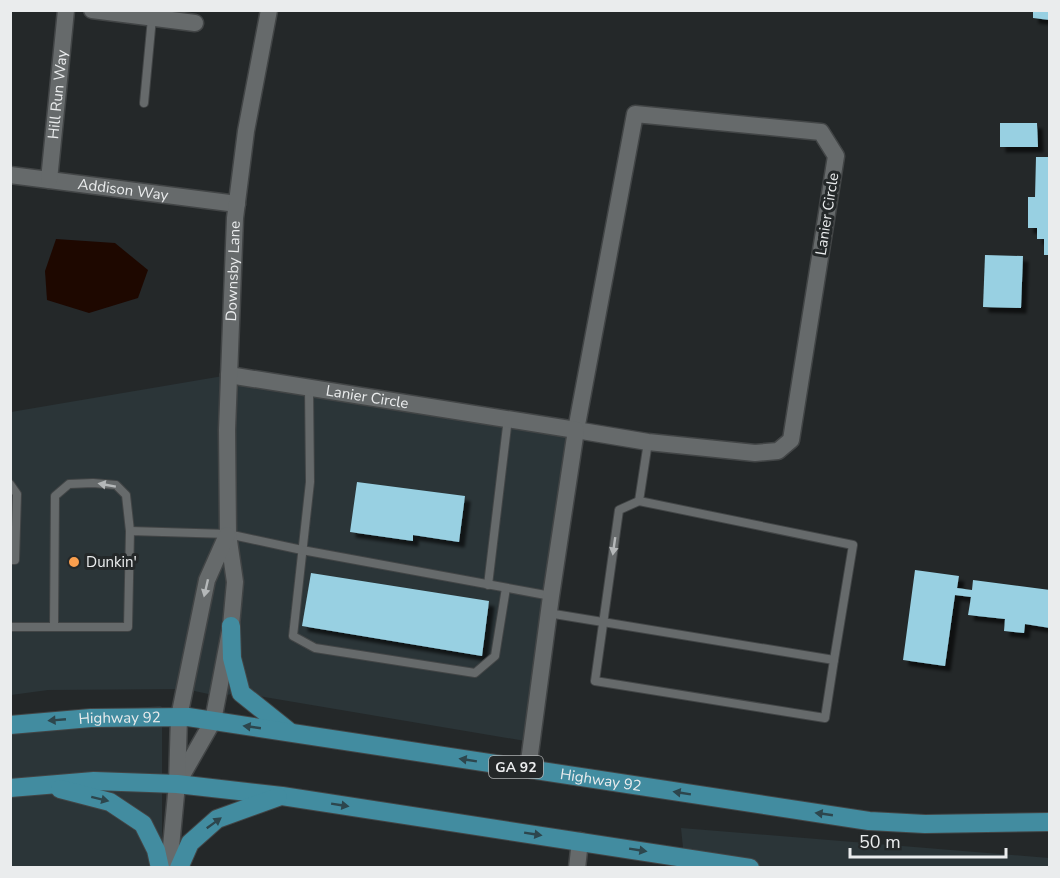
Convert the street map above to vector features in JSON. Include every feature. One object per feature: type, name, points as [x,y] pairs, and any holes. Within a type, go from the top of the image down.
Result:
[{"type":"main road","points":[[231,627],[232,658],[241,693],[291,733]]},
{"type":"main road","name":"Highway 92","points":[[10,724],[91,718],[188,717],[869,821],[925,824],[1050,822]]},
{"type":"main road","points":[[10,788],[94,781],[177,784],[282,796],[750,867]]},
{"type":"main road","points":[[43,785],[110,802],[143,824],[156,850],[160,867]]},
{"type":"main road","points":[[179,867],[190,843],[217,819],[282,796]]},
{"type":"street","name":"Hill Run Way","points":[[49,180],[66,10]]},
{"type":"street","points":[[92,10],[195,22]]},
{"type":"street","name":"Downsby Lane","points":[[177,784],[213,721],[231,627],[235,582],[228,534],[227,430],[235,218],[246,131],[269,10]]},
{"type":"street","name":"Lanier Circle","points":[[229,375],[508,418],[576,430],[648,441],[755,453],[778,451],[791,440],[836,156],[821,132],[635,114],[576,430],[548,613],[528,769]]},
{"type":"street","name":"Addison Way","points":[[10,175],[237,204]]},
{"type":"street","name":"Downsby Lane","points":[[177,784],[179,717],[207,580],[228,534]]},
{"type":"street","points":[[169,867],[177,784]]},
{"type":"street","points":[[577,867],[580,841]]},
{"type":"lane","points":[[144,103],[152,18]]},
{"type":"lane","points":[[309,388],[310,482],[293,636],[315,648],[475,672],[495,656],[506,588]]},
{"type":"lane","points":[[488,585],[508,418]]},
{"type":"lane","points":[[639,501],[648,441]]},
{"type":"lane","points":[[10,484],[17,494],[13,560]]},
{"type":"lane","points":[[10,627],[128,627],[130,531],[126,495],[116,485],[69,484],[55,496],[54,626]]},
{"type":"lane","points":[[639,501],[853,545],[825,718],[595,681],[619,510],[639,501]]},
{"type":"lane","points":[[130,531],[228,534],[551,596]]},
{"type":"lane","points":[[548,613],[834,660]]},
{"type":"shaded area","points":[[56,239],[115,243],[148,270],[138,298],[89,313],[47,300],[45,271]]},
{"type":"shaded area","points":[[229,375],[576,430],[531,742],[241,693],[218,696],[185,689],[48,690],[11,695],[11,412]]},
{"type":"shaded area","points":[[162,707],[162,867],[11,868],[11,718]]},
{"type":"shaded area","points":[[681,828],[1049,858],[1049,867],[685,867]]},
{"type":"building","points":[[1033,10],[1050,10],[1050,20],[1033,18]]},
{"type":"building","points":[[1000,123],[1037,123],[1038,147],[1000,147]]},
{"type":"building","points":[[1036,157],[1050,157],[1050,255],[1044,255],[1044,239],[1037,239],[1037,228],[1028,228],[1028,197],[1035,197]]},
{"type":"building","points":[[985,255],[1023,256],[1021,308],[983,307]]},
{"type":"building","points":[[357,482],[465,496],[459,542],[413,535],[413,541],[350,532]]},
{"type":"building","points":[[915,570],[959,576],[957,588],[972,590],[973,580],[1050,590],[1050,628],[1025,624],[1024,633],[1004,631],[1005,619],[968,615],[971,597],[955,595],[945,666],[903,660]]},
{"type":"building","points":[[311,573],[489,601],[482,656],[302,626]]},
{"type":"place","name":"Dunkin'","points":[[74,562]]}]
